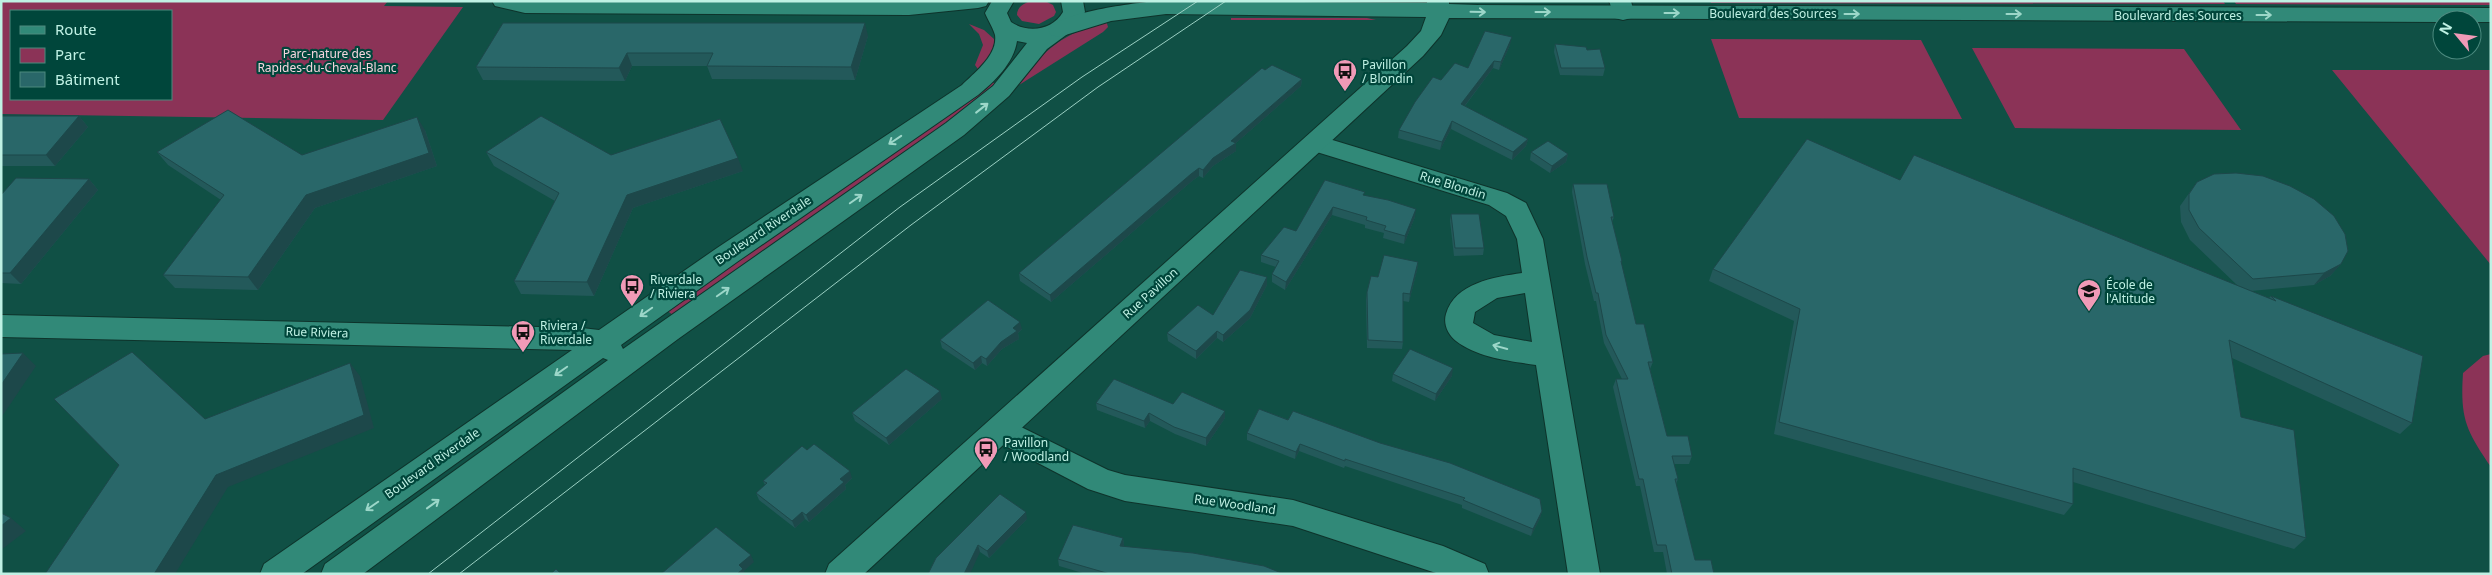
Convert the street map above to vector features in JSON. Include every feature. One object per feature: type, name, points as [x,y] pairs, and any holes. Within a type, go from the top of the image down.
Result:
[{"type":"street","points":[[503,1],[525,6],[909,8],[978,1]]},
{"type":"street","name":"Boulevard Riverdale","points":[[276,574],[601,343],[970,90],[985,77],[1002,53],[1007,37],[996,13],[1004,1]]},
{"type":"street","points":[[337,574],[626,362],[955,129],[1001,91],[1039,44],[1072,18],[1075,10],[1072,1]]},
{"type":"street","name":"Boulevard des Sources","points":[[1059,30],[1104,15],[1149,8],[1439,6],[2491,15]]},
{"type":"street","name":"Rue Pavillon","points":[[841,574],[1423,44],[1432,32],[1439,6]]},
{"type":"street","points":[[909,8],[965,17],[1003,28],[1014,34],[1027,36],[1042,35],[1059,30]]},
{"type":"street","name":"Rue Blondin","points":[[1316,143],[1498,199],[1517,210],[1530,239],[1584,574]]},
{"type":"street","points":[[1536,281],[1500,287],[1480,294],[1465,302],[1459,313],[1458,322],[1468,335],[1482,342],[1548,356]]},
{"type":"street","name":"Rue Riviera","points":[[1,326],[296,330],[587,339],[601,343],[626,362]]},
{"type":"street","name":"Rue Woodland","points":[[1001,429],[1099,480],[1124,488],[1293,513],[1442,560],[1473,574]]},
{"type":"green space","name":"Parc-nature des Rapides-du-Cheval-Blanc","points":[[1,1],[388,1],[384,6],[463,7],[383,120],[1,114]]},
{"type":"green space","points":[[1031,1],[1045,1],[1053,5],[1056,12],[1054,16],[1039,24],[1022,21],[1017,15],[1018,10],[1023,4]]},
{"type":"green space","points":[[1710,1],[2223,1],[2225,4],[1711,3]]},
{"type":"green space","points":[[2234,1],[2491,1],[2491,5],[2236,4]]},
{"type":"green space","points":[[1231,18],[1367,18],[1376,20],[1231,20]]},
{"type":"green space","points":[[1106,20],[1108,27],[1103,32],[1019,85],[1038,60],[1056,44],[1066,37]]},
{"type":"green space","points":[[969,24],[984,30],[994,39],[994,51],[980,72],[975,65],[983,45],[979,34]]},
{"type":"green space","points":[[1711,39],[1921,40],[1962,119],[1739,118]]},
{"type":"green space","points":[[1972,48],[2184,49],[2241,130],[2015,128]]},
{"type":"green space","points":[[2332,70],[2491,70],[2491,265]]},
{"type":"green space","points":[[991,82],[998,84],[981,99],[673,315],[666,310]]},
{"type":"green space","points":[[2491,354],[2491,467],[2466,423],[2462,389],[2463,373],[2483,356]]},
{"type":"building","points":[[503,23],[865,23],[851,67],[707,66],[713,53],[627,53],[619,68],[476,67]]},
{"type":"building","points":[[1485,31],[1512,37],[1501,62],[1494,61],[1461,104],[1528,139],[1513,152],[1452,121],[1442,142],[1399,130],[1415,102],[1433,77],[1441,80],[1455,63],[1468,68]]},
{"type":"building","points":[[1555,44],[1586,47],[1587,50],[1600,49],[1605,68],[1561,68]]},
{"type":"building","points":[[1272,65],[1302,79],[1231,141],[1236,143],[1213,158],[1203,170],[1199,168],[1191,174],[1050,295],[1019,273],[1262,68],[1265,70]]},
{"type":"building","points":[[228,110],[302,155],[417,117],[429,153],[306,195],[248,277],[163,275],[224,195],[157,152]]},
{"type":"building","points":[[1,116],[79,116],[46,155],[1,155]]},
{"type":"building","points":[[541,116],[611,155],[720,119],[738,158],[627,195],[587,282],[514,281],[559,193],[486,152]]},
{"type":"building","points":[[1807,139],[1900,180],[1914,155],[2276,301],[2271,296],[2423,356],[2412,423],[2229,340],[2241,417],[2294,430],[2306,538],[2073,468],[2073,504],[1779,422],[1800,309],[1713,269]]},
{"type":"building","points":[[1548,141],[1568,154],[1552,166],[1531,152]]},
{"type":"building","points":[[2236,173],[2263,176],[2290,186],[2314,199],[2334,216],[2345,234],[2348,251],[2341,264],[2324,273],[2253,279],[2199,228],[2189,210],[2189,194],[2197,182],[2214,174]]},
{"type":"building","points":[[16,178],[89,179],[10,273],[1,273],[1,195]]},
{"type":"building","points":[[1325,180],[1365,192],[1363,195],[1388,200],[1416,209],[1405,236],[1384,230],[1386,226],[1366,220],[1367,217],[1333,207],[1286,282],[1272,274],[1279,261],[1261,255],[1284,227],[1296,231]]},
{"type":"building","points":[[1573,184],[1607,184],[1614,217],[1611,217],[1636,324],[1644,324],[1653,362],[1648,362],[1667,436],[1688,436],[1692,456],[1672,456],[1678,479],[1675,479],[1695,560],[1711,560],[1714,574],[1672,574],[1666,545],[1657,545],[1643,479],[1639,479],[1616,379],[1628,379],[1606,335],[1598,293],[1596,293],[1587,257]]},
{"type":"building","points":[[1451,214],[1479,214],[1484,248],[1455,248]]},
{"type":"building","points":[[1384,255],[1418,262],[1410,294],[1403,293],[1403,342],[1368,340],[1367,292],[1371,276],[1378,277]]},
{"type":"building","points":[[1240,270],[1267,277],[1250,310],[1223,335],[1217,331],[1196,351],[1167,333],[1198,305],[1213,315]]},
{"type":"building","points":[[988,300],[1020,322],[1013,328],[1017,331],[1001,342],[986,359],[981,356],[973,363],[940,340]]},
{"type":"building","points":[[1410,349],[1453,368],[1436,394],[1393,374]]},
{"type":"building","points":[[132,352],[205,419],[350,363],[364,415],[216,475],[154,574],[45,574],[119,465],[54,399]]},
{"type":"building","points":[[23,353],[1,385],[1,354]]},
{"type":"building","points":[[906,369],[940,391],[886,438],[852,413]]},
{"type":"building","points":[[1114,379],[1173,404],[1182,392],[1225,411],[1206,438],[1174,427],[1149,413],[1144,421],[1096,403]]},
{"type":"building","points":[[1259,409],[1288,420],[1293,411],[1380,443],[1450,463],[1540,499],[1542,511],[1533,529],[1463,500],[1465,498],[1345,459],[1345,461],[1300,444],[1296,452],[1247,433]]},
{"type":"building","points":[[814,444],[850,471],[840,479],[844,482],[806,515],[802,512],[792,521],[756,493],[767,483],[763,481],[802,446],[807,450]]},
{"type":"building","points":[[1000,494],[1026,512],[987,551],[978,545],[964,574],[928,574],[936,558]]},
{"type":"building","points":[[1,513],[11,518],[1,526]]},
{"type":"building","points":[[1073,525],[1123,538],[1120,546],[1193,553],[1264,566],[1284,574],[1110,574],[1058,559]]},
{"type":"building","points":[[716,527],[751,555],[739,565],[743,569],[737,574],[661,574]]},
{"type":"building","points":[[556,569],[561,574],[551,574]]},
{"type":"tram line","points":[[428,574],[900,207],[1082,77],[1198,1]]},
{"type":"tram line","points":[[459,574],[911,225],[1098,87],[1226,1]]},
{"type":"place","name":"Pavillon / Blondin","points":[[1345,92]]},
{"type":"place","name":"Riverdale / Riviera","points":[[632,307]]},
{"type":"place","name":"École de l'Altitude","points":[[2089,312]]},
{"type":"place","name":"Riviera / Riverdale","points":[[523,353]]},
{"type":"place","name":"Pavillon / Woodland","points":[[986,470]]}]
